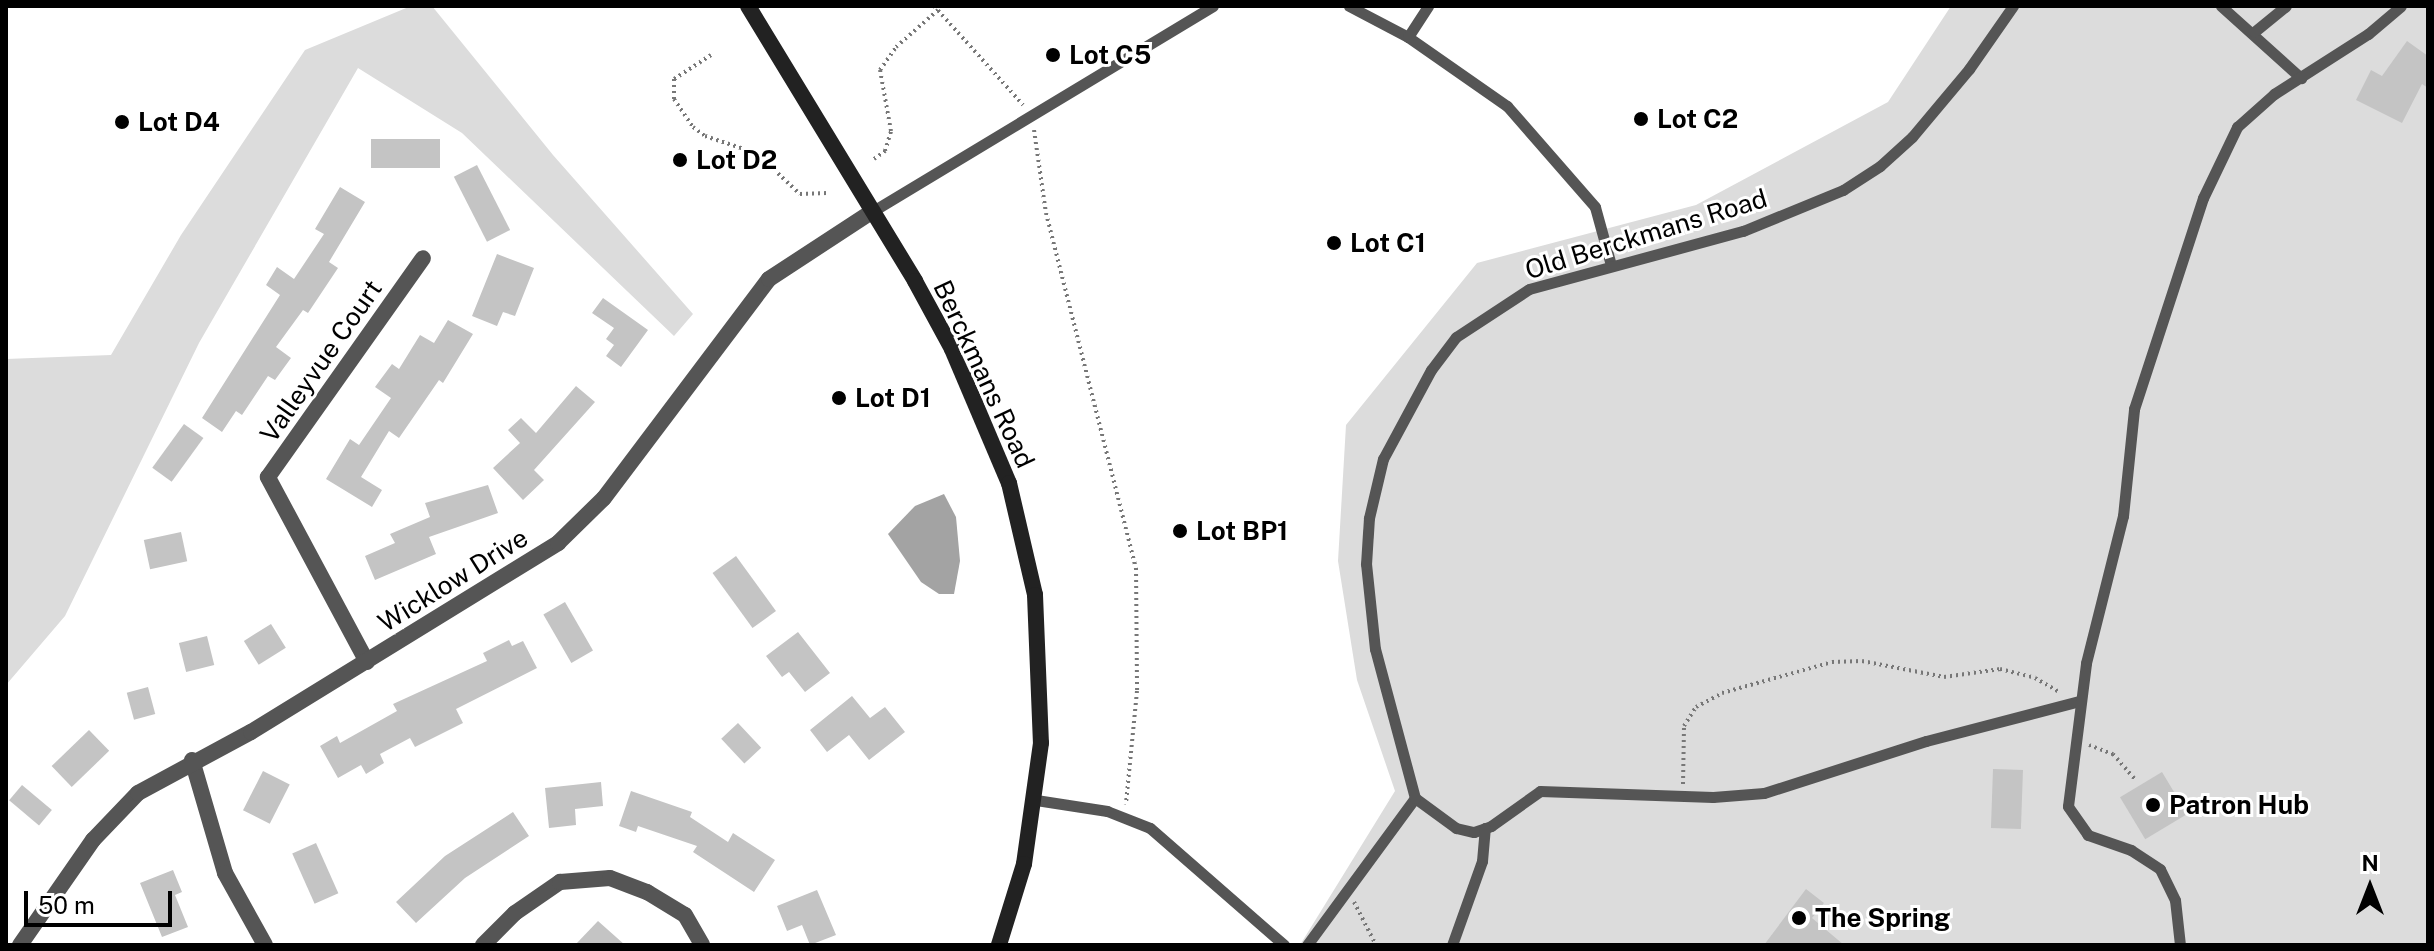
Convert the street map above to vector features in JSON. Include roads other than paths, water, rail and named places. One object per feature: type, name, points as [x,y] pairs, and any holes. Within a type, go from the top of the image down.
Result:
[{"type":"main road","name":"Berckmans Road","points":[[748,6],[873,211],[952,349],[1009,483],[1035,595],[1041,662],[1036,800],[1024,864],[999,945]]},
{"type":"street","name":"Wicklow Drive","points":[[20,945],[93,840],[138,793],[192,760],[251,732],[558,543],[604,498],[769,279],[873,211]]},
{"type":"street","name":"Valleyvue Court","points":[[367,662],[268,477],[423,258]]},
{"type":"street","points":[[192,760],[225,873],[265,945]]},
{"type":"street","points":[[483,945],[515,913],[560,882],[610,878],[647,892],[685,915],[702,945]]},
{"type":"lane","points":[[873,211],[1033,118],[1213,6]]},
{"type":"lane","points":[[1349,6],[1408,37],[1473,78],[1541,143],[1595,207],[1611,265]]},
{"type":"lane","points":[[1408,37],[1428,6]]},
{"type":"lane","name":"Old Berckmans Road","points":[[1415,798],[1375,649],[1366,564],[1369,518],[1383,459],[1404,414],[1456,337],[1529,289],[1789,214],[1880,166],[1969,69],[2013,6]]},
{"type":"lane","points":[[2221,6],[2254,32],[2301,78]]},
{"type":"lane","points":[[2254,32],[2286,6]]},
{"type":"lane","points":[[2180,945],[2175,900],[2160,869],[2131,850],[2088,835],[2070,815],[2080,701],[2123,516],[2134,409],[2203,198],[2237,127],[2401,6]]},
{"type":"lane","points":[[1307,945],[1415,798],[1456,828],[1485,828],[1540,791],[1694,796],[1764,793],[1926,741],[2080,701]]},
{"type":"lane","points":[[1036,800],[1123,816],[1182,851],[1284,945]]},
{"type":"lane","points":[[1452,945],[1482,861],[1485,828]]},
{"type":"place","name":"Lot C5","points":[[1053,55]]},
{"type":"place","name":"Lot C2","points":[[1641,119]]},
{"type":"place","name":"Lot D4","points":[[122,122]]},
{"type":"place","name":"Lot D2","points":[[680,160]]},
{"type":"place","name":"Lot C1","points":[[1334,243]]},
{"type":"place","name":"Lot D1","points":[[839,398]]},
{"type":"place","name":"Lot BP1","points":[[1180,531]]},
{"type":"place","name":"Patron Hub","points":[[2153,805]]},
{"type":"place","name":"The Spring","points":[[1799,918]]}]
